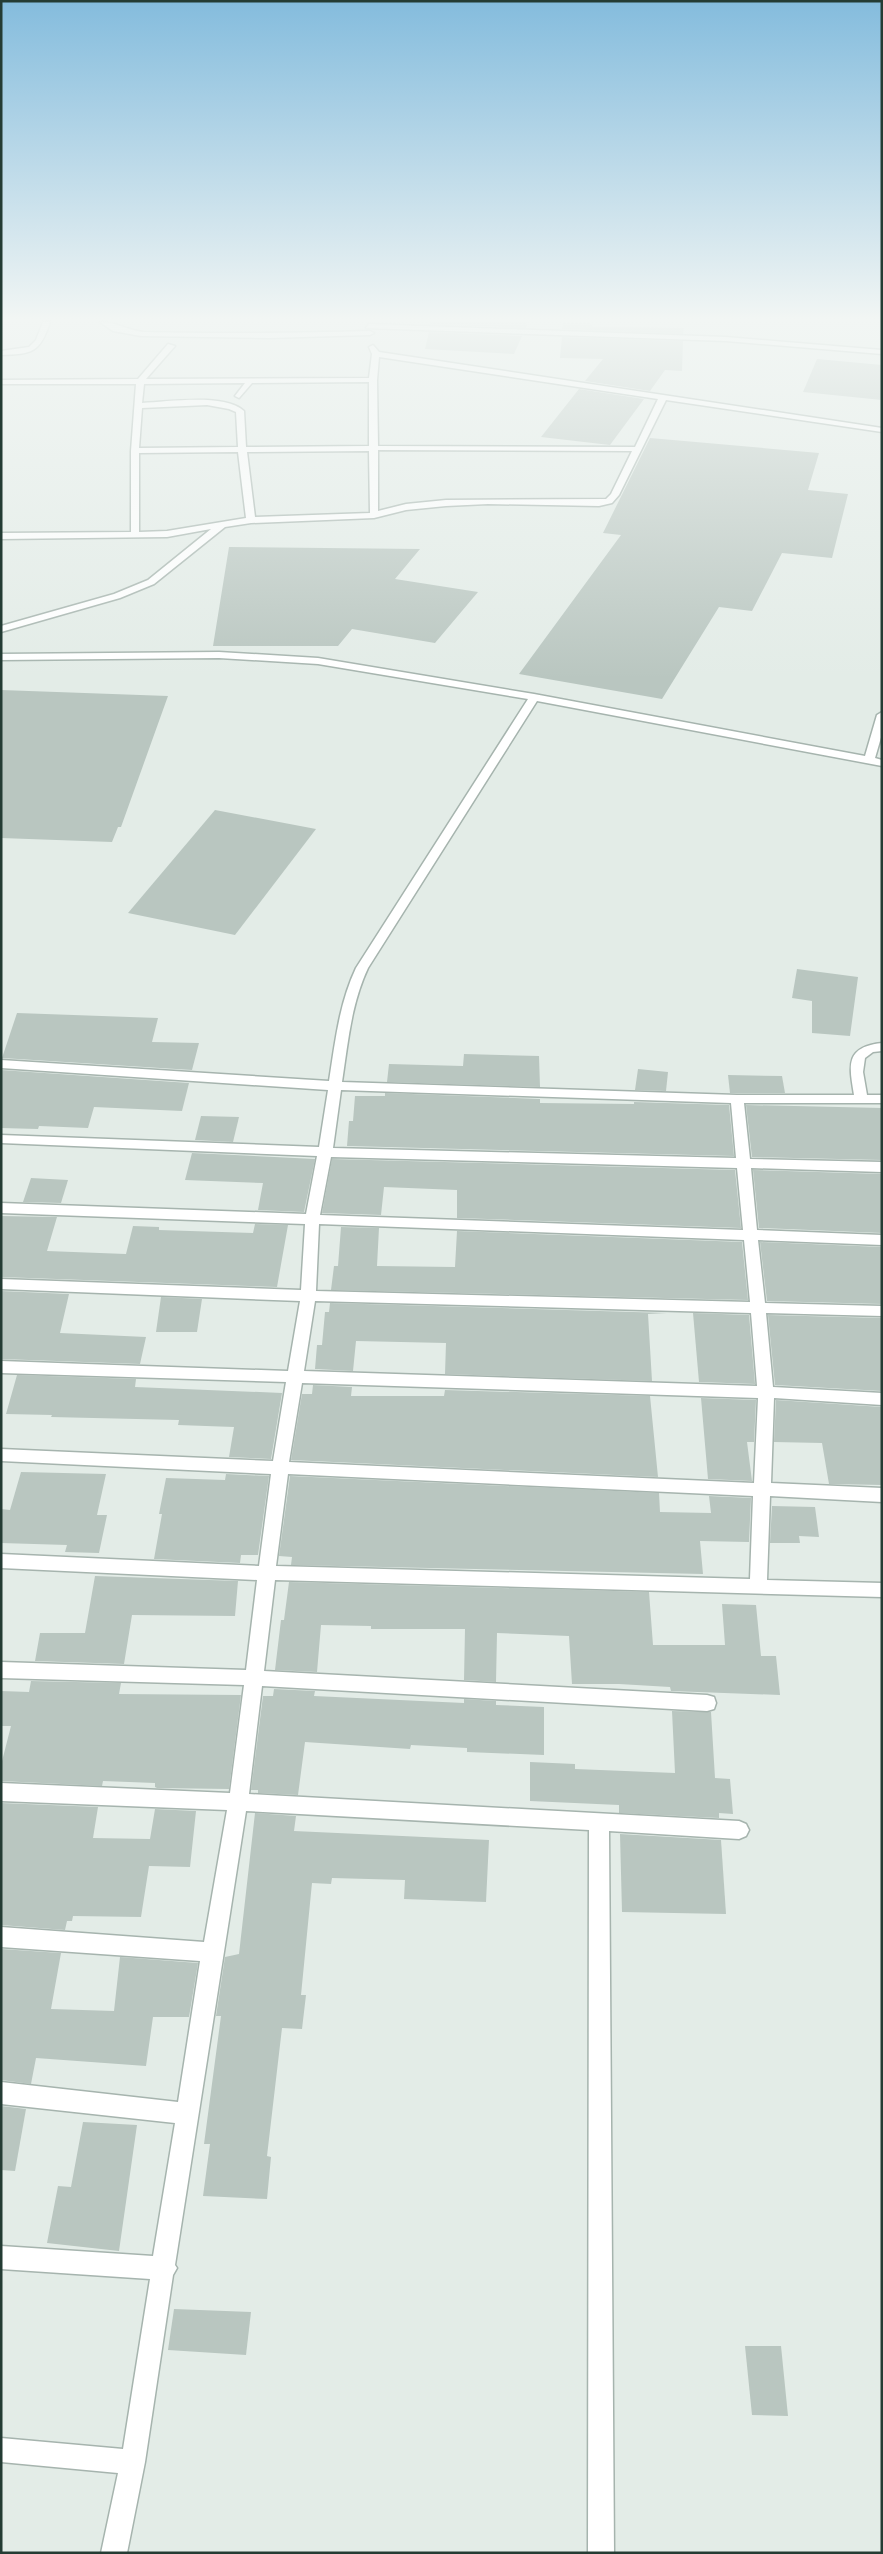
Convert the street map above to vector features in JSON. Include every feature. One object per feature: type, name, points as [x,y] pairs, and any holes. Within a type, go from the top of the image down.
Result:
[{"type":"street","points":[[136,441],[136,535]]},
{"type":"street","points":[[242,441],[251,520]]},
{"type":"street","points":[[374,441],[374,515]]},
{"type":"street","points":[[1,536],[167,534],[251,520],[374,515],[406,507],[446,503],[488,501],[599,503],[609,501],[615,495],[640,441]]},
{"type":"street","points":[[135,451],[374,448],[636,448]]},
{"type":"street","points":[[1,629],[118,596],[151,582],[179,562],[223,524]]},
{"type":"street","points":[[1,657],[219,655],[318,661],[534,698],[882,763]]},
{"type":"street","points":[[114,2553],[133,2462],[165,2268],[212,1952],[238,1802],[280,1468],[308,1296],[312,1220],[325,1152],[345,1018],[353,987],[362,968],[534,698]]},
{"type":"street","points":[[870,760],[882,716]]},
{"type":"street","points":[[860,1099],[856,1060],[866,1049],[882,1047]]},
{"type":"street","points":[[1,1064],[334,1086],[737,1099],[882,1099]]},
{"type":"street","points":[[737,1099],[752,1235],[766,1392],[758,1586]]},
{"type":"street","points":[[1,1139],[325,1152],[882,1167]]},
{"type":"street","points":[[1,1208],[882,1240]]},
{"type":"street","points":[[1,1284],[758,1310],[882,1311]]},
{"type":"street","points":[[1,1367],[766,1392],[882,1399]]},
{"type":"street","points":[[1,1455],[882,1495]]},
{"type":"street","points":[[1,1561],[268,1573],[882,1590]]},
{"type":"street","points":[[1,1670],[255,1678],[707,1703]]},
{"type":"street","points":[[1,1792],[238,1802],[739,1830]]},
{"type":"street","points":[[599,1821],[601,2553]]},
{"type":"street","points":[[1,1937],[212,1952]]},
{"type":"street","points":[[1,2093],[188,2114]]},
{"type":"street","points":[[1,2257],[165,2268]]},
{"type":"street","points":[[1,2450],[133,2462]]},
{"type":"building","points":[[577,441],[613,441],[610,445]]},
{"type":"building","points":[[648,441],[686,441],[819,453],[808,490],[848,494],[832,558],[782,553],[752,611],[719,607],[662,699],[519,674],[621,535],[603,533]]},
{"type":"building","points":[[229,547],[420,549],[395,579],[478,592],[435,643],[352,629],[338,646],[213,646]]},
{"type":"building","points":[[1,690],[168,696],[121,827],[118,827],[112,842],[1,838]]},
{"type":"building","points":[[215,810],[316,829],[235,935],[128,913]]},
{"type":"building","points":[[797,969],[858,977],[850,1036],[812,1033],[812,1001],[792,998]]},
{"type":"building","points":[[17,1013],[158,1018],[152,1042],[199,1043],[192,1070],[2,1058]]},
{"type":"building","points":[[464,1054],[539,1056],[540,1087],[387,1082],[389,1064],[463,1066]]},
{"type":"building","points":[[638,1069],[668,1072],[666,1091],[635,1090]]},
{"type":"building","points":[[1,1070],[189,1083],[182,1111],[94,1107],[88,1128],[39,1126],[38,1129],[1,1128]]},
{"type":"building","points":[[728,1075],[782,1076],[785,1093],[730,1093]]},
{"type":"building","points":[[385,1093],[540,1099],[540,1103],[634,1104],[634,1102],[729,1105],[734,1156],[347,1146],[349,1121],[353,1121],[355,1096],[385,1096]]},
{"type":"building","points":[[746,1105],[882,1108],[882,1160],[752,1157]]},
{"type":"building","points":[[201,1116],[239,1117],[233,1142],[195,1140]]},
{"type":"building","points":[[192,1153],[315,1159],[304,1212],[258,1210],[263,1183],[185,1180]]},
{"type":"building","points":[[332,1159],[735,1170],[741,1228],[457,1218],[457,1190],[384,1187],[381,1215],[322,1213]]},
{"type":"building","points":[[753,1170],[882,1174],[882,1233],[759,1228]]},
{"type":"building","points":[[31,1178],[68,1180],[61,1203],[23,1202]]},
{"type":"building","points":[[1,1216],[57,1217],[47,1251],[126,1254],[133,1226],[159,1227],[159,1230],[253,1233],[255,1224],[288,1225],[277,1287],[1,1277]]},
{"type":"building","points":[[341,1227],[379,1228],[377,1266],[455,1267],[457,1231],[742,1242],[748,1300],[331,1290],[334,1266],[338,1266]]},
{"type":"building","points":[[760,1242],[882,1247],[882,1304],[767,1301]]},
{"type":"building","points":[[1,1291],[69,1294],[60,1333],[146,1337],[140,1364],[1,1359]]},
{"type":"building","points":[[161,1297],[202,1299],[197,1332],[156,1332]]},
{"type":"building","points":[[330,1303],[667,1313],[648,1314],[652,1381],[445,1374],[446,1343],[356,1341],[353,1371],[315,1369],[317,1345],[322,1345],[325,1312],[329,1312]]},
{"type":"building","points":[[693,1313],[749,1315],[755,1384],[699,1382]]},
{"type":"building","points":[[768,1315],[882,1318],[882,1391],[775,1385]]},
{"type":"building","points":[[17,1375],[136,1379],[135,1387],[282,1393],[271,1459],[229,1457],[234,1427],[178,1425],[179,1420],[6,1414]]},
{"type":"building","points":[[313,1385],[352,1387],[351,1396],[444,1396],[445,1390],[650,1396],[658,1477],[291,1460],[302,1394],[312,1394]]},
{"type":"building","points":[[701,1398],[756,1400],[754,1442],[747,1442],[752,1481],[708,1479]]},
{"type":"building","points":[[776,1400],[882,1407],[882,1485],[829,1484],[822,1443],[774,1442]]},
{"type":"building","points":[[21,1472],[106,1474],[97,1515],[107,1515],[99,1553],[65,1552],[67,1545],[1,1543],[1,1509],[10,1510]]},
{"type":"building","points":[[226,1474],[269,1476],[258,1555],[241,1555],[240,1563],[154,1559],[162,1514],[159,1514],[166,1478],[225,1480]]},
{"type":"building","points":[[290,1476],[659,1493],[660,1512],[711,1513],[709,1496],[751,1498],[749,1542],[700,1541],[703,1574],[291,1565],[292,1557],[279,1556]]},
{"type":"building","points":[[772,1506],[815,1507],[819,1537],[799,1536],[800,1543],[770,1543]]},
{"type":"building","points":[[95,1576],[238,1581],[235,1616],[132,1615],[124,1664],[35,1661],[40,1633],[85,1633]]},
{"type":"building","points":[[289,1582],[649,1592],[653,1645],[725,1645],[722,1604],[756,1605],[761,1656],[776,1656],[780,1695],[671,1691],[670,1687],[619,1684],[572,1684],[569,1636],[497,1633],[496,1682],[464,1680],[465,1629],[371,1629],[371,1626],[321,1625],[317,1672],[275,1670],[281,1620],[284,1620]]},
{"type":"building","points":[[31,1681],[121,1683],[119,1694],[241,1695],[229,1789],[157,1788],[155,1783],[103,1781],[102,1786],[1,1781],[1,1765],[11,1726],[1,1726],[1,1691],[29,1692]]},
{"type":"building","points":[[274,1689],[315,1691],[314,1696],[464,1703],[464,1699],[496,1701],[496,1705],[544,1707],[544,1755],[467,1752],[467,1748],[411,1745],[410,1749],[305,1742],[298,1795],[258,1793],[258,1790],[251,1790],[263,1696],[273,1696]]},
{"type":"building","points":[[672,1711],[711,1712],[715,1778],[730,1779],[733,1814],[719,1813],[719,1818],[619,1813],[619,1805],[530,1801],[530,1762],[575,1764],[575,1769],[675,1773]]},
{"type":"building","points":[[1,1803],[98,1807],[93,1838],[150,1839],[155,1809],[196,1811],[190,1867],[149,1866],[141,1917],[73,1916],[72,1921],[67,1921],[65,1930],[1,1925]]},
{"type":"building","points":[[255,1813],[296,1816],[294,1831],[489,1840],[486,1902],[404,1899],[405,1880],[332,1878],[331,1884],[312,1883],[301,1995],[306,1995],[302,2029],[282,2028],[267,2156],[271,2157],[267,2199],[203,2196],[210,2144],[204,2144],[221,2016],[216,2016],[225,1957],[239,1954]]},
{"type":"building","points":[[620,1834],[721,1840],[726,1914],[622,1912]]},
{"type":"building","points":[[1,1949],[61,1953],[51,2009],[114,2011],[120,1957],[198,1963],[189,2017],[153,2017],[146,2066],[36,2058],[31,2084],[1,2080]]},
{"type":"building","points":[[1,2106],[26,2109],[15,2171],[1,2170]]},
{"type":"building","points":[[83,2122],[137,2125],[119,2251],[47,2243],[58,2186],[71,2187]]},
{"type":"building","points":[[174,2309],[251,2312],[246,2355],[168,2350]]},
{"type":"building","points":[[745,2346],[781,2346],[788,2416],[752,2415]]}]
